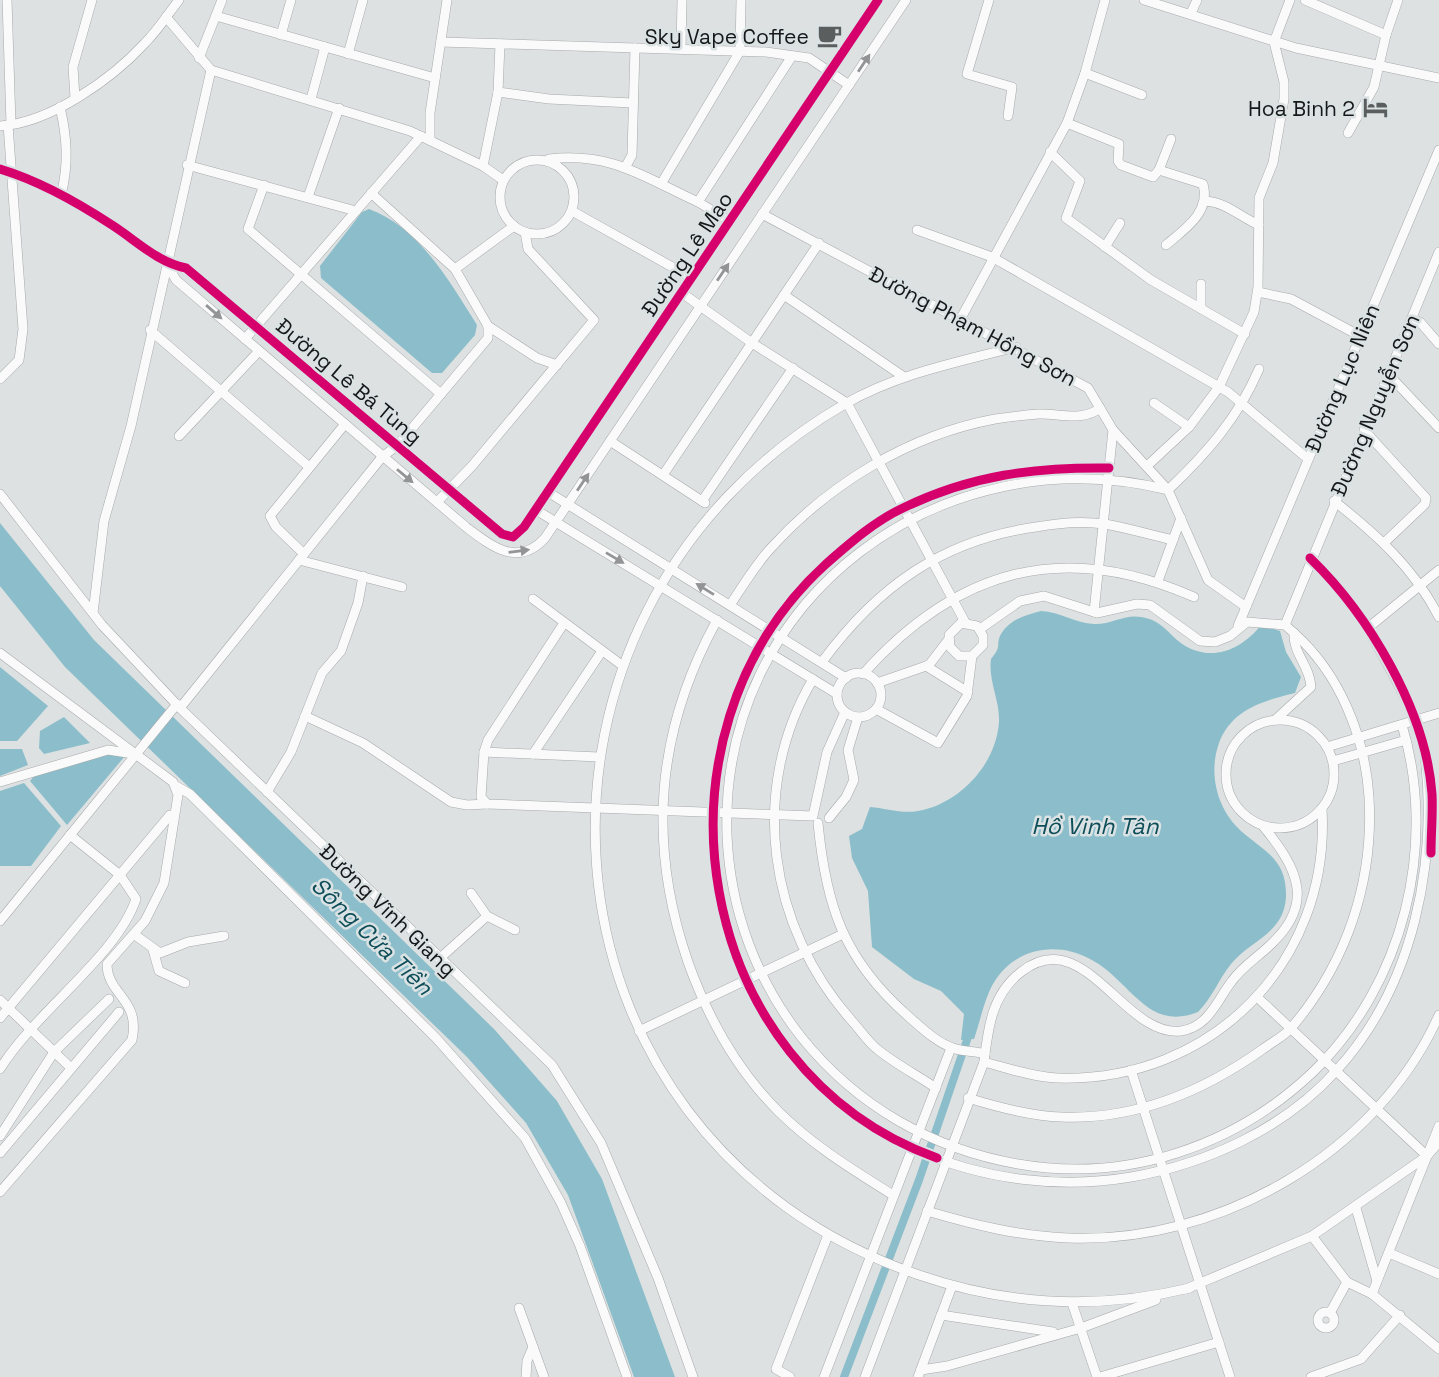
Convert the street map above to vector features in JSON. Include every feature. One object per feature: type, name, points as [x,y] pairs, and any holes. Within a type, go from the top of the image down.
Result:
[{"type":"street","points":[[0,379],[19,360],[23,329],[6,125],[7,0]]},
{"type":"street","points":[[75,98],[73,67],[92,0]]},
{"type":"street","points":[[6,125],[60,107],[103,82],[146,43],[179,0]]},
{"type":"street","points":[[199,58],[222,0]]},
{"type":"street","points":[[281,35],[291,0]]},
{"type":"street","points":[[348,54],[363,0]]},
{"type":"street","points":[[245,339],[371,193],[425,138],[447,0]]},
{"type":"street","points":[[681,49],[682,0]]},
{"type":"street","points":[[661,184],[740,51],[741,0]]},
{"type":"street","name":"Đường Lê Mao","points":[[524,527],[878,0]]},
{"type":"street","name":"Đường Lê Mao","points":[[545,538],[906,0]]},
{"type":"street","points":[[989,0],[967,74],[1012,87],[1008,116]]},
{"type":"street","points":[[961,318],[1067,122],[1086,73],[1105,0]]},
{"type":"street","points":[[1144,0],[1274,42],[1378,67],[1439,78]]},
{"type":"street","points":[[1191,13],[1197,0]]},
{"type":"street","points":[[1147,466],[1189,427],[1219,387],[1245,334],[1258,292],[1259,198],[1273,163],[1284,99],[1274,42],[1290,0]]},
{"type":"street","points":[[1306,0],[1386,35]]},
{"type":"street","points":[[1348,133],[1374,87],[1386,35],[1398,0]]},
{"type":"street","points":[[216,16],[435,78]]},
{"type":"street","points":[[166,17],[211,70],[311,99],[425,138],[483,166],[503,180]]},
{"type":"street","points":[[441,42],[740,51],[792,56],[809,58],[849,85]]},
{"type":"street","points":[[483,166],[498,92],[500,44]]},
{"type":"street","points":[[311,99],[325,47]]},
{"type":"street","points":[[626,166],[632,155],[635,48]]},
{"type":"street","points":[[698,202],[792,56]]},
{"type":"street","points":[[93,613],[104,522],[131,426],[187,165],[211,70]]},
{"type":"street","points":[[1086,73],[1142,95]]},
{"type":"street","points":[[498,92],[549,99],[632,103]]},
{"type":"street","points":[[60,107],[67,145],[66,172],[61,195]]},
{"type":"street","points":[[308,197],[338,108]]},
{"type":"street","points":[[1067,122],[1119,144],[1118,161],[1121,165],[1153,177],[1159,170],[1171,139]]},
{"type":"street","name":"Đường Lục Niên","points":[[1238,626],[1439,150]]},
{"type":"street","points":[[1050,152],[1080,181],[1065,216],[1151,280],[1245,334]]},
{"type":"street","points":[[543,160],[564,171],[571,180],[575,192],[572,211],[561,226],[550,232],[525,232],[513,226],[500,205],[503,180],[520,163],[543,160],[597,159],[626,166],[730,221]]},
{"type":"street","points":[[187,165],[356,211]]},
{"type":"street","points":[[0,169],[61,195],[111,224],[167,264]]},
{"type":"street","points":[[1159,170],[1203,184],[1205,201],[1195,219],[1166,245]]},
{"type":"street","points":[[264,185],[248,229],[441,394]]},
{"type":"street","points":[[371,193],[455,269],[488,326],[537,358],[557,365]]},
{"type":"street","points":[[1205,201],[1222,203],[1235,214],[1259,225]]},
{"type":"street","points":[[572,211],[692,278]]},
{"type":"street","name":"Đường Phạm Hồng Sơn","points":[[762,214],[1088,387],[1113,430],[1168,490],[1208,580],[1231,599],[1246,607]]},
{"type":"street","points":[[1105,247],[1121,223]]},
{"type":"street","points":[[455,269],[513,226]]},
{"type":"street","points":[[917,230],[992,257],[1219,387],[1244,404],[1308,459]]},
{"type":"street","points":[[437,502],[594,320],[528,249],[525,232]]},
{"type":"street","points":[[663,475],[818,243]]},
{"type":"street","name":"Đường Nguyễn Sơn","points":[[1285,625],[1310,558],[1411,319],[1435,272],[1439,252]]},
{"type":"street","name":"Đường Lê Bá Tùng","points":[[167,264],[187,268],[502,534],[513,537],[524,527]]},
{"type":"street","name":"Đường Lê Bá Tùng","points":[[167,264],[176,280],[382,457],[491,546],[505,552],[524,553],[545,538]]},
{"type":"street","points":[[1201,284],[1201,307]]},
{"type":"street","points":[[1258,292],[1291,299],[1360,335]]},
{"type":"street","points":[[682,293],[752,343],[847,403],[951,599],[965,622],[980,629]]},
{"type":"street","points":[[784,295],[904,377]]},
{"type":"street","points":[[1411,319],[1420,322],[1439,344]]},
{"type":"street","points":[[0,921],[382,457],[398,445],[488,338],[488,326]]},
{"type":"street","points":[[150,330],[308,466]]},
{"type":"street","points":[[1016,347],[904,377],[847,403],[807,428],[735,487],[714,509],[670,568],[623,666],[599,757],[594,807],[594,853],[601,910],[622,988],[639,1031],[675,1092],[718,1147],[789,1209],[828,1235],[901,1269],[952,1286],[1016,1300],[1072,1303],[1125,1300],[1190,1288]]},
{"type":"street","points":[[179,436],[259,351]]},
{"type":"street","points":[[702,501],[793,368]]},
{"type":"street","points":[[1259,369],[1244,404],[1195,465],[1168,490],[1108,479],[1056,478],[1005,484],[955,498],[908,519],[872,542],[839,569],[809,599],[771,653],[745,713],[735,746],[727,814],[728,859],[736,902],[762,974],[789,1022],[838,1077],[884,1114],[947,1145],[995,1160],[1039,1168],[1084,1170],[1129,1166],[1216,1139],[1255,1118],[1292,1092],[1324,1060],[1351,1027],[1374,990],[1392,950],[1414,872],[1418,822],[1402,725]]},
{"type":"street","points":[[1388,374],[1439,428]]},
{"type":"street","points":[[1154,403],[1189,427]]},
{"type":"street","points":[[730,605],[768,550],[792,526],[844,483],[878,462],[918,443],[994,420],[1037,414],[1088,415],[1100,408]]},
{"type":"street","points":[[345,424],[308,466],[270,517],[301,557],[402,587]]},
{"type":"street","points":[[1094,612],[1113,430]]},
{"type":"street","points":[[1364,430],[1426,498],[1425,504],[1385,542]]},
{"type":"street","points":[[610,441],[714,509]]},
{"type":"street","points":[[1109,468],[1040,468],[984,478],[902,508],[849,544],[789,602],[771,630],[738,686],[720,747],[712,814],[713,856],[719,898],[746,979],[788,1048],[828,1090],[866,1121],[916,1149],[986,1173],[1070,1183],[1113,1180],[1164,1170],[1224,1149],[1271,1124],[1305,1100],[1336,1071],[1392,990],[1411,946],[1435,854],[1435,793],[1417,721],[1369,627],[1353,602],[1310,558]]},
{"type":"street","points":[[548,492],[846,678],[863,674],[905,630],[951,599],[982,583],[1011,575],[1072,568],[1099,569],[1158,581],[1194,597]]},
{"type":"street","name":"Đường Vĩnh Giang","points":[[0,494],[93,613],[176,708],[439,959],[533,1043],[571,1090],[601,1143],[658,1278],[693,1377]]},
{"type":"street","points":[[1334,501],[1385,542],[1420,586],[1439,617]]},
{"type":"street","points":[[536,510],[837,694],[845,712],[858,717],[876,709],[881,696],[877,683],[863,674]]},
{"type":"street","points":[[1158,581],[1181,518]]},
{"type":"street","points":[[822,662],[868,606],[930,560],[1004,531],[1052,524],[1103,524],[1173,540]]},
{"type":"street","points":[[1369,627],[1439,570]]},
{"type":"street","points":[[267,792],[287,761],[322,673],[341,651],[355,612],[363,576]]},
{"type":"street","points":[[968,1098],[995,1107],[1061,1117],[1105,1115],[1142,1107],[1208,1086],[1291,1029],[1322,985],[1344,945],[1358,908],[1370,827],[1361,736],[1338,691],[1311,651],[1285,625],[1247,622],[1238,626],[1230,636],[1215,642],[1200,641],[1150,605],[1136,604],[1094,612],[1044,596],[1020,601],[980,629]]},
{"type":"street","points":[[533,599],[623,666]]},
{"type":"street","points":[[717,620],[692,669],[676,715],[668,752],[662,811],[665,874],[675,925],[702,1001],[735,1059],[778,1111],[833,1158],[893,1195]]},
{"type":"street","points":[[486,803],[481,797],[484,752],[491,734],[564,622]]},
{"type":"street","points":[[877,683],[926,666],[949,639],[954,628],[965,622]]},
{"type":"street","points":[[876,709],[937,743],[968,692],[972,656],[983,645],[980,629]]},
{"type":"street","points":[[1275,720],[1311,687],[1310,676],[1293,644],[1294,633]]},
{"type":"street","points":[[949,639],[956,653],[972,656]]},
{"type":"street","points":[[533,754],[601,651]]},
{"type":"street","points":[[0,653],[138,751],[176,786],[190,794],[436,1038],[525,1138],[561,1203],[580,1246],[628,1377]]},
{"type":"street","points":[[926,666],[968,692]]},
{"type":"street","points":[[837,694],[846,678]]},
{"type":"street","points":[[813,679],[795,713],[781,752],[773,815],[779,877],[805,954],[831,997],[877,1049],[936,1087]]},
{"type":"street","points":[[305,716],[363,743],[451,802],[467,805],[486,803],[773,815],[815,814],[827,752],[845,712]]},
{"type":"street","points":[[1327,747],[1439,713]]},
{"type":"street","points":[[830,818],[846,797],[854,780],[848,750],[858,717]]},
{"type":"street","points":[[865,1377],[901,1269],[927,1211],[947,1145],[968,1098],[989,1021],[1000,996],[1027,967],[1046,960],[1068,962],[1087,970],[1108,990],[1161,1029],[1185,1031],[1206,1019],[1231,981],[1282,933],[1294,917],[1298,897],[1296,875],[1286,854],[1263,826],[1243,814],[1233,802],[1226,772],[1229,757],[1241,737],[1259,724],[1275,720],[1305,726],[1327,747],[1333,761],[1334,784],[1322,809],[1308,821],[1294,827],[1263,826]]},
{"type":"street","points":[[1333,761],[1406,740]]},
{"type":"street","points":[[0,782],[108,750],[138,751]]},
{"type":"street","points":[[484,752],[599,757]]},
{"type":"street","points":[[0,1192],[132,1040],[135,1027],[131,1007],[107,975],[107,964],[135,934],[152,910],[164,883],[176,808],[176,786]]},
{"type":"street","points":[[818,823],[823,876],[843,934],[867,974],[895,1004],[934,1039],[954,1049],[1056,1078],[1131,1070],[1171,1058],[1210,1038],[1257,997],[1286,959],[1307,915],[1319,881],[1322,809]]},
{"type":"street","points":[[0,1018],[170,815]]},
{"type":"street","points":[[0,1069],[29,1028],[110,944],[132,912],[136,899],[121,875],[70,835]]},
{"type":"street","points":[[1414,872],[1428,874]]},
{"type":"street","points":[[471,893],[487,916],[515,930]]},
{"type":"street","points":[[439,959],[487,916]]},
{"type":"street","points":[[135,934],[153,950],[162,953],[188,942],[224,936]]},
{"type":"street","points":[[639,1031],[843,934]]},
{"type":"street","points":[[153,950],[159,971],[185,983]]},
{"type":"street","points":[[1257,997],[1427,1156]]},
{"type":"street","points":[[0,1136],[54,1052],[109,999]]},
{"type":"street","points":[[0,1000],[71,1068]]},
{"type":"street","points":[[0,1153],[119,1012]]},
{"type":"street","points":[[927,1211],[974,1226],[1021,1235],[1070,1238],[1119,1236],[1180,1224],[1259,1196],[1301,1172],[1341,1143],[1376,1110],[1420,1048],[1439,1015]]},
{"type":"street","points":[[824,1377],[872,1257],[893,1195],[916,1149],[936,1087],[954,1049]]},
{"type":"street","points":[[1131,1070],[1230,1377]]},
{"type":"street","points":[[828,1090],[838,1077]]},
{"type":"street","points":[[1372,1294],[1439,1126]]},
{"type":"street","points":[[920,1374],[1080,1328],[1201,1284],[1312,1236],[1356,1208],[1427,1156],[1439,1142]]},
{"type":"street","points":[[1356,1208],[1377,1281]]},
{"type":"street","points":[[790,1377],[776,1369],[828,1235]]},
{"type":"street","points":[[1312,1236],[1347,1282],[1372,1294],[1439,1349]]},
{"type":"street","points":[[1389,1253],[1439,1274]]},
{"type":"street","points":[[1331,1313],[1347,1282]]},
{"type":"street","points":[[920,1374],[952,1286]]},
{"type":"street","points":[[1072,1303],[1099,1377],[1219,1342]]},
{"type":"street","points":[[519,1308],[544,1377]]},
{"type":"street","points":[[941,1315],[1010,1328],[1062,1333]]},
{"type":"street","points":[[1311,1377],[1361,1359],[1400,1315]]},
{"type":"street","points":[[526,1377],[533,1347]]},
{"type":"water","points":[[369,209],[387,217],[418,242],[444,274],[477,325],[475,335],[442,373],[432,373],[321,278],[320,266],[362,212]]},
{"type":"water","name":"Sông Cửa Tiền","points":[[0,523],[94,640],[494,1029],[557,1101],[602,1179],[675,1377],[634,1377],[568,1195],[526,1123],[467,1057],[65,667],[0,586]]},
{"type":"water","name":"Hồ Vinh Tân","points":[[1041,611],[1094,624],[1135,616],[1147,618],[1188,648],[1211,653],[1234,648],[1261,625],[1280,631],[1286,652],[1301,677],[1295,693],[1260,703],[1240,714],[1225,731],[1219,743],[1214,767],[1217,790],[1226,812],[1241,831],[1279,865],[1285,884],[1284,910],[1273,928],[1231,964],[1198,1012],[1175,1017],[1158,1013],[1099,964],[1077,953],[1049,949],[1023,956],[1001,972],[987,997],[974,1039],[961,1040],[964,1014],[941,991],[914,979],[872,947],[868,891],[852,858],[849,836],[862,829],[870,807],[918,811],[948,800],[973,780],[991,753],[999,722],[991,659],[997,651],[999,638],[1014,621]]},
{"type":"water","points":[[0,667],[48,706],[17,741],[0,741]]},
{"type":"water","points":[[64,717],[90,743],[44,754],[39,748],[40,731]]},
{"type":"water","points":[[0,749],[22,749],[28,765],[0,776]]},
{"type":"water","points":[[108,753],[125,756],[67,825],[30,781],[34,776]]},
{"type":"water","points":[[24,783],[61,826],[31,866],[0,866],[0,791]]},
{"type":"waterway","points":[[844,1377],[919,1180],[967,1040]]},
{"type":"cycle path","points":[[0,169],[58,193],[99,216],[156,256],[186,268],[502,534],[513,537],[524,527],[878,0]]},
{"type":"cycle path","points":[[937,1158],[854,1114],[790,1052],[745,976],[719,892],[714,804],[730,716],[767,635],[826,564],[883,519],[928,497],[1004,475],[1055,469],[1109,468]]},
{"type":"cycle path","points":[[1310,558],[1332,581],[1373,636],[1406,698],[1419,730],[1427,762],[1432,794],[1431,853]]},
{"type":"place","name":"Sky Vape Coffee","points":[[829,36]]},
{"type":"place","name":"Hoa Binh 2","points":[[1375,108]]}]
